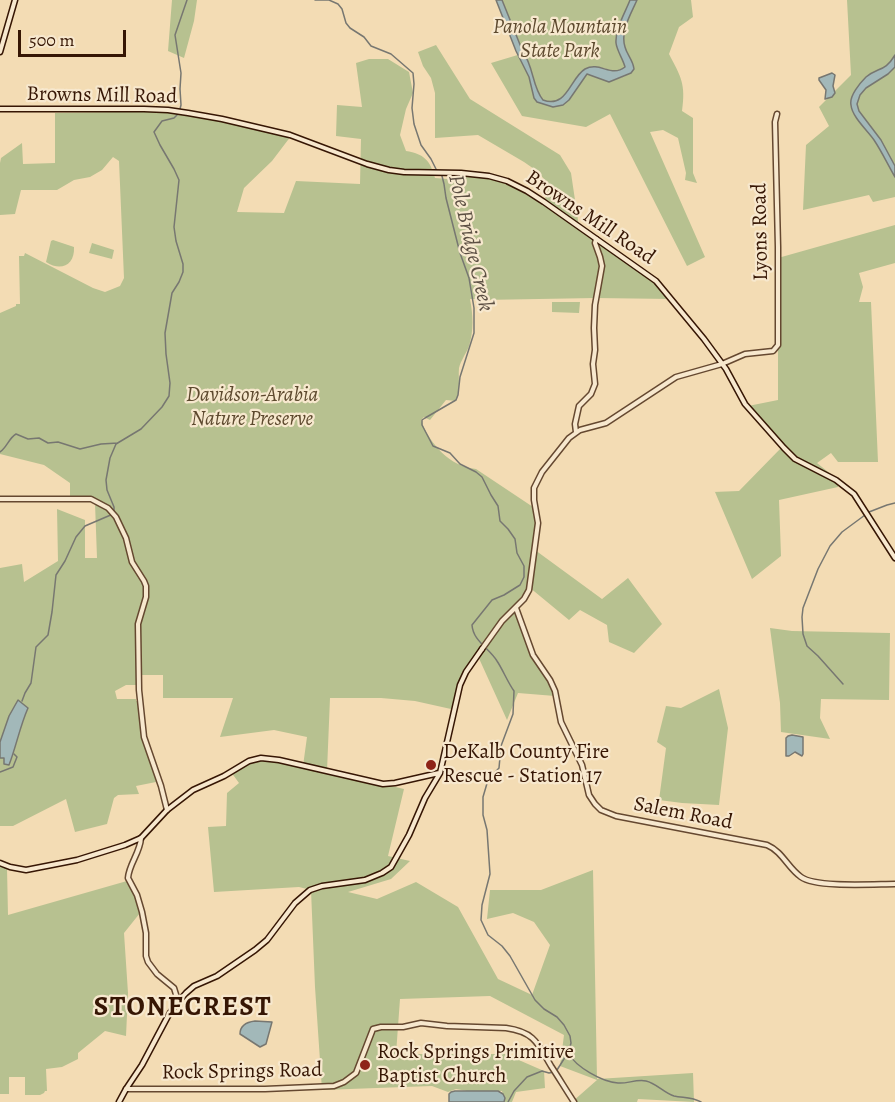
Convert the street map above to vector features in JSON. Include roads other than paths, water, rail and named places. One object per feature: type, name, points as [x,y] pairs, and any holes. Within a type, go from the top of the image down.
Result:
[{"type":"street","points":[[0,52],[15,0]]},
{"type":"street","name":"Browns Mill Road","points":[[0,109],[168,110],[222,119],[290,135],[389,170],[489,176],[507,181],[527,191],[656,280],[722,364],[745,404],[789,454],[836,480],[854,494],[895,558]]},
{"type":"street","name":"Lyons Road","points":[[722,364],[745,354],[767,353],[775,350],[778,345],[775,122],[777,114]]},
{"type":"street","points":[[576,432],[575,424],[579,406],[591,394],[595,382],[593,364],[595,312],[602,266],[595,243],[596,239]]},
{"type":"street","points":[[119,1102],[168,1016],[178,1001],[194,986],[217,975],[255,950],[267,940],[295,903],[310,890],[365,880],[386,871],[395,862],[440,772],[460,684],[502,621],[528,593],[538,523],[534,488],[556,452],[576,432],[606,423],[676,377],[722,364]]},
{"type":"street","points":[[0,500],[91,499],[108,508],[116,517],[126,538],[132,562],[146,586],[146,597],[138,624],[139,690],[144,737],[167,810]]},
{"type":"street","name":"Salem Road","points":[[516,608],[533,655],[555,691],[561,722],[582,765],[589,795],[601,810],[634,820],[767,845],[779,852],[799,876],[814,883],[895,884]]},
{"type":"street","points":[[0,863],[26,870],[97,854],[125,845],[141,838],[167,810],[193,790],[255,759],[271,758],[383,784],[440,772]]},
{"type":"street","points":[[141,838],[128,878],[137,895],[142,912],[148,962],[157,974],[174,988],[178,1001]]},
{"type":"street","name":"Rock Springs Road","points":[[126,1089],[258,1089],[334,1086],[344,1082],[356,1072],[373,1029],[421,1023],[500,1027],[519,1031],[540,1046],[574,1102]]},
{"type":"waterway","points":[[180,109],[181,73],[175,35],[187,0]]},
{"type":"waterway","name":"Pole Bridge Creek","points":[[315,0],[329,0],[338,4],[350,28],[364,37],[371,46],[391,54],[413,73],[414,124],[421,145],[437,171]]},
{"type":"waterway","points":[[114,512],[106,480],[110,458],[116,444],[141,429],[169,396],[170,383],[165,333],[172,293],[183,272],[174,227],[179,180],[154,132],[162,121],[174,118],[178,114]]},
{"type":"waterway","name":"Pole Bridge Creek","points":[[440,174],[460,253],[469,278],[474,308],[474,333],[460,377],[456,400],[422,420],[422,425],[433,446],[450,453],[460,464],[482,477],[498,506],[500,521],[515,539],[517,553],[524,566],[524,577],[520,585],[492,600],[472,625],[475,636],[494,656],[514,691],[513,714],[501,746],[499,768],[488,780],[483,797],[490,874],[482,905],[481,920],[488,935],[510,956],[535,1000],[564,1025],[571,1043],[569,1051],[557,1070],[549,1073],[542,1071],[527,1077],[514,1091],[508,1102]]},
{"type":"waterway","points":[[0,452],[16,434],[28,439],[39,438],[48,443],[58,442],[80,449],[118,443]]},
{"type":"waterway","points":[[869,512],[895,503]]},
{"type":"waterway","points":[[22,701],[31,683],[36,647],[48,635],[56,575],[76,537],[85,526],[113,514]]},
{"type":"waterway","points":[[843,684],[807,646],[803,634],[803,608],[818,569],[830,546],[842,532],[865,515]]},
{"type":"waterway","points":[[0,772],[13,767],[17,757],[14,754]]},
{"type":"waterway","points":[[568,1053],[583,1068],[605,1080],[621,1083],[646,1081],[674,1096],[701,1102]]},
{"type":"place","name":"DeKalb County Fire Rescue - Station 17","points":[[431,765]]},
{"type":"place","name":"Rock Springs Primitive Baptist Church","points":[[365,1065]]},
{"type":"district","name":"STONECREST","points":[[183,1008]]},
{"type":"park label","name":"Panola Mountain State Park","points":[[560,40]]},
{"type":"park label","name":"Davidson-Arabia Nature Preserve","points":[[252,408]]}]
